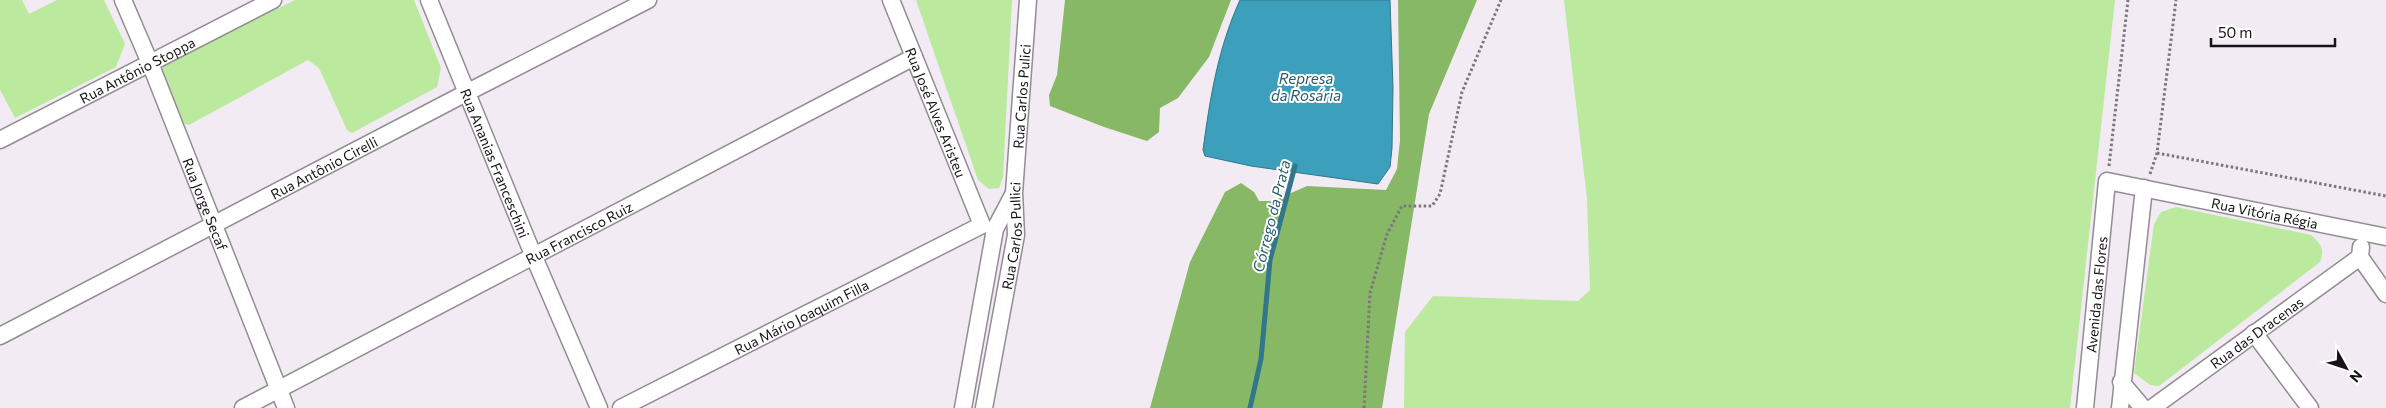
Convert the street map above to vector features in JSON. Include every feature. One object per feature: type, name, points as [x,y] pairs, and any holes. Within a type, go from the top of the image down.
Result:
[{"type":"street","name":"Rua Jorge Secaf","points":[[123,0],[150,63],[277,390],[286,408]]},
{"type":"street","name":"Rua Antônio Stoppa","points":[[0,140],[273,0]]},
{"type":"street","name":"Rua Ananias Franceschini","points":[[429,0],[534,257],[600,408]]},
{"type":"street","name":"Rua Antônio Cirelli","points":[[0,336],[648,0]]},
{"type":"street","name":"Rua José Alves Aristeu","points":[[891,0],[988,227]]},
{"type":"street","name":"Rua Carlos Pulici","points":[[1014,193],[1028,0]]},
{"type":"street","name":"Rua Francisco Ruiz","points":[[243,408],[914,57]]},
{"type":"street","name":"Rua Vitória Régia","points":[[2107,181],[2361,234],[2386,237]]},
{"type":"street","name":"Avenida das Flores","points":[[2085,408],[2107,181]]},
{"type":"street","points":[[2120,408],[2121,382],[2144,188]]},
{"type":"street","name":"Rua Carlos Pullici","points":[[963,408],[988,227],[1014,193]]},
{"type":"street","name":"Rua Carlos Pullici","points":[[984,408],[1016,236],[1014,193]]},
{"type":"street","points":[[988,227],[1016,236]]},
{"type":"street","name":"Rua Mário Joaquim Filla","points":[[621,408],[988,227]]},
{"type":"street","points":[[2361,234],[2360,257],[2386,294]]},
{"type":"street","name":"Rua das Dracenas","points":[[2152,408],[2360,257]]},
{"type":"street","points":[[2254,333],[2310,408]]},
{"type":"street","points":[[2121,382],[2143,408]]},
{"type":"path","points":[[1364,408],[1370,293],[1387,234],[1402,206],[1432,206],[1440,194],[1462,92],[1501,0]]},
{"type":"path","points":[[2107,181],[2128,0]]},
{"type":"path","points":[[2144,188],[2157,153],[2176,0]]},
{"type":"path","points":[[2157,153],[2386,196]]},
{"type":"green space","points":[[0,0],[22,0],[29,14],[57,0],[104,0],[125,44],[116,67],[15,118],[0,90]]},
{"type":"green space","points":[[295,0],[414,0],[441,68],[437,87],[352,133],[347,130],[319,68],[308,60],[189,125],[183,123],[161,72],[164,65]]},
{"type":"green space","points":[[916,0],[1012,0],[1003,177],[999,188],[989,189],[978,180]]},
{"type":"green space","points":[[1065,0],[1231,0],[1209,57],[1178,98],[1160,108],[1159,132],[1147,141],[1050,106],[1049,95],[1057,75]]},
{"type":"green space","points":[[1398,0],[1477,0],[1429,114],[1382,408],[1150,408],[1190,262],[1225,192],[1241,183],[1254,192],[1259,201],[1273,201],[1307,186],[1386,190],[1397,169],[1400,140]]},
{"type":"green space","points":[[1564,0],[2115,0],[2070,408],[1404,408],[1405,332],[1433,296],[1578,301],[1590,290],[1587,199]]},
{"type":"green space","points":[[2176,207],[2311,235],[2320,244],[2322,254],[2320,262],[2159,386],[2150,385],[2134,373],[2154,224],[2161,212]]},
{"type":"water","name":"Represa da Rosária","points":[[1240,0],[1390,0],[1393,88],[1392,148],[1390,167],[1378,184],[1251,166],[1205,156],[1203,150],[1220,55]]},
{"type":"waterway","name":"Córrego da Prata","points":[[1250,408],[1261,359],[1270,260],[1295,166]]}]
